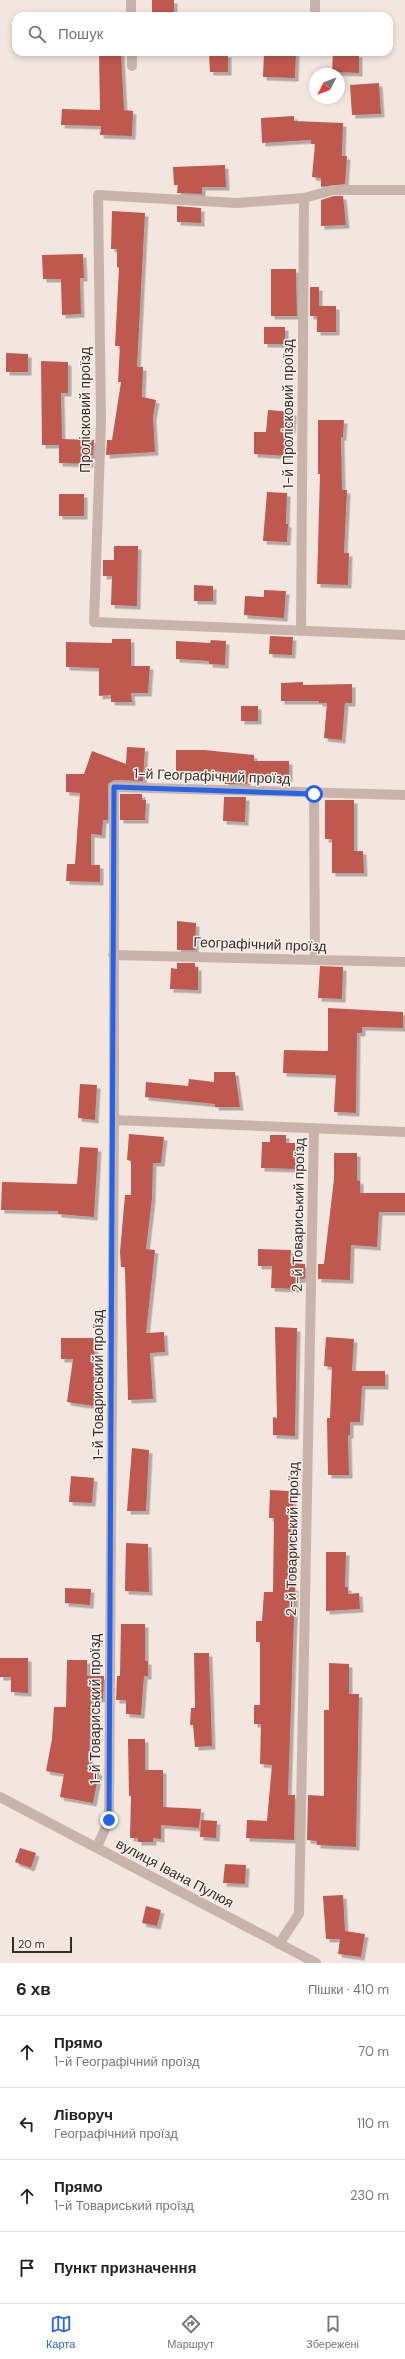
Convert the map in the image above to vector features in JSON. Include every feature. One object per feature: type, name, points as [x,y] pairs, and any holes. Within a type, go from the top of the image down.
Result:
[{"type":"street","points":[[131,0],[131,12]]},
{"type":"street","points":[[315,0],[315,12]]},
{"type":"street","points":[[132,56],[132,66]]},
{"type":"street","name":"Пролісковий проїзд","points":[[405,190],[333,190],[304,198],[236,203],[98,195],[101,421],[94,622],[405,635]]},
{"type":"street","name":"1-й Пролісковий проїзд","points":[[301,630],[304,198]]},
{"type":"street","name":"1-й Географічний проїзд","points":[[113,955],[114,787],[405,796]]},
{"type":"street","points":[[314,794],[315,960]]},
{"type":"street","points":[[113,955],[114,1120],[405,1132]]},
{"type":"street","name":"Географічний проїзд","points":[[113,955],[405,962]]},
{"type":"street","name":"1-й Товариський проїзд","points":[[97,1848],[109,1820],[114,1120]]},
{"type":"street","name":"2-й Товариський проїзд","points":[[279,1944],[299,1914],[314,1128]]},
{"type":"street","name":"вулиця Івана Пулюя","points":[[0,1798],[316,1963]]},
{"type":"building","points":[[152,0],[174,0],[174,12],[152,12]]},
{"type":"building","points":[[99,56],[121,56],[124,110],[133,111],[132,136],[100,135],[101,126],[61,125],[62,109],[100,110]]},
{"type":"building","points":[[209,56],[228,56],[228,72],[210,72]]},
{"type":"building","points":[[264,56],[296,56],[295,78],[263,77]]},
{"type":"building","points":[[333,56],[359,56],[359,73],[345,72],[345,68],[332,68]]},
{"type":"building","points":[[379,83],[381,114],[352,115],[350,85]]},
{"type":"building","points":[[294,116],[294,121],[343,123],[342,156],[347,156],[345,184],[321,187],[321,178],[312,177],[315,144],[311,144],[311,140],[262,143],[261,118]]},
{"type":"building","points":[[225,165],[226,187],[202,187],[202,194],[177,193],[178,185],[174,185],[173,167]]},
{"type":"building","points":[[334,196],[343,196],[346,225],[321,226],[321,200]]},
{"type":"building","points":[[177,206],[201,208],[201,223],[177,222]]},
{"type":"building","points":[[112,211],[145,213],[137,367],[143,367],[142,397],[156,400],[153,417],[155,452],[106,455],[107,440],[112,440],[121,382],[118,382],[120,346],[115,346],[119,268],[117,267],[117,249],[111,249]]},
{"type":"building","points":[[83,254],[84,278],[80,278],[81,314],[62,315],[61,279],[43,279],[42,255]]},
{"type":"building","points":[[271,269],[296,269],[297,316],[271,316]]},
{"type":"building","points":[[310,287],[319,287],[319,306],[336,306],[336,332],[317,332],[317,316],[310,316]]},
{"type":"building","points":[[264,327],[285,327],[285,344],[264,344]]},
{"type":"building","points":[[6,353],[28,354],[28,372],[6,372]]},
{"type":"building","points":[[41,361],[68,362],[68,393],[61,393],[62,439],[94,440],[93,455],[90,455],[90,464],[59,463],[59,445],[42,445]]},
{"type":"building","points":[[268,410],[293,412],[292,430],[288,430],[287,456],[254,454],[254,432],[266,432]]},
{"type":"building","points":[[318,420],[344,420],[343,437],[341,437],[342,490],[347,490],[344,553],[349,553],[348,585],[317,584],[320,474],[318,474]]},
{"type":"building","points":[[267,492],[287,493],[287,542],[263,541]]},
{"type":"building","points":[[59,494],[84,494],[84,516],[59,516]]},
{"type":"building","points":[[114,546],[138,546],[137,606],[111,605],[112,576],[103,576],[103,560],[114,560]]},
{"type":"building","points":[[194,585],[213,586],[213,601],[194,601]]},
{"type":"building","points":[[264,590],[286,591],[284,618],[244,615],[245,596],[264,597]]},
{"type":"building","points":[[270,636],[293,637],[292,655],[269,654]]},
{"type":"building","points":[[112,639],[131,639],[131,666],[150,666],[148,693],[131,693],[132,702],[111,702],[111,695],[99,696],[99,668],[66,667],[66,642],[112,643]]},
{"type":"building","points":[[211,640],[226,641],[225,665],[209,664],[209,661],[176,659],[176,641],[210,643]]},
{"type":"building","points":[[303,682],[303,685],[352,684],[352,703],[345,703],[342,740],[324,738],[327,703],[319,703],[319,701],[281,701],[281,683]]},
{"type":"building","points":[[241,706],[258,706],[258,721],[241,721]]},
{"type":"building","points":[[127,747],[145,748],[143,781],[114,780],[108,784],[108,820],[103,820],[102,835],[91,834],[91,865],[100,865],[100,882],[66,881],[67,864],[75,864],[80,793],[66,792],[66,774],[84,774],[92,751],[126,764]]},
{"type":"building","points":[[176,750],[204,750],[254,755],[254,761],[289,761],[289,778],[247,777],[247,784],[225,784],[225,775],[219,774],[220,771],[176,771]]},
{"type":"building","points":[[120,794],[142,794],[142,800],[146,800],[145,820],[120,820]]},
{"type":"building","points":[[224,797],[246,797],[245,822],[223,821]]},
{"type":"building","points":[[325,800],[354,800],[354,851],[363,851],[364,873],[332,873],[332,839],[325,839]]},
{"type":"building","points":[[177,921],[196,923],[195,950],[177,950]]},
{"type":"building","points":[[177,963],[195,963],[195,967],[198,967],[198,990],[170,989],[171,968],[177,969]]},
{"type":"building","points":[[320,966],[343,967],[342,999],[318,998]]},
{"type":"building","points":[[328,1008],[403,1012],[403,1028],[362,1027],[362,1033],[357,1033],[356,1113],[334,1112],[336,1075],[283,1073],[284,1050],[328,1051]]},
{"type":"building","points":[[214,1072],[235,1072],[240,1107],[215,1107],[215,1104],[145,1097],[146,1082],[188,1086],[189,1079],[214,1082]]},
{"type":"building","points":[[80,1084],[97,1085],[95,1120],[78,1118]]},
{"type":"building","points":[[129,1134],[164,1137],[161,1163],[153,1163],[152,1198],[146,1249],[155,1250],[146,1333],[164,1332],[165,1352],[150,1353],[153,1399],[128,1400],[125,1267],[121,1267],[120,1252],[125,1195],[131,1195],[131,1161],[127,1160]]},
{"type":"building","points":[[270,1135],[286,1135],[286,1143],[295,1143],[295,1169],[261,1168],[262,1142],[270,1142]]},
{"type":"building","points":[[80,1147],[98,1148],[94,1217],[58,1214],[58,1211],[1,1210],[2,1182],[77,1184]]},
{"type":"building","points":[[334,1153],[357,1153],[357,1180],[360,1181],[360,1193],[405,1193],[405,1212],[379,1212],[377,1247],[351,1245],[350,1280],[318,1279],[318,1264],[324,1264],[334,1179]]},
{"type":"building","points":[[258,1249],[291,1250],[290,1263],[305,1264],[305,1278],[298,1280],[298,1289],[271,1288],[272,1266],[258,1266]]},
{"type":"building","points":[[275,1327],[297,1328],[295,1436],[273,1435],[273,1417],[277,1418]]},
{"type":"building","points":[[326,1337],[354,1339],[352,1371],[385,1371],[385,1386],[362,1386],[360,1422],[350,1422],[350,1435],[348,1435],[349,1475],[328,1475],[327,1418],[330,1418],[332,1367],[324,1366]]},
{"type":"building","points":[[61,1338],[95,1338],[94,1386],[97,1386],[94,1406],[67,1402],[73,1359],[61,1359]]},
{"type":"building","points":[[132,1448],[149,1450],[146,1511],[127,1511]]},
{"type":"building","points":[[71,1476],[94,1478],[92,1503],[69,1502]]},
{"type":"building","points":[[270,1490],[289,1491],[288,1498],[293,1499],[292,1587],[295,1588],[288,1795],[295,1795],[294,1840],[246,1838],[247,1820],[267,1821],[272,1765],[260,1764],[261,1724],[254,1724],[254,1705],[260,1705],[260,1642],[256,1642],[256,1621],[262,1621],[264,1592],[273,1592],[274,1518],[269,1518]]},
{"type":"building","points":[[126,1543],[148,1544],[149,1592],[125,1591]]},
{"type":"building","points":[[326,1552],[346,1552],[345,1587],[348,1587],[348,1594],[359,1593],[360,1609],[326,1611]]},
{"type":"building","points":[[65,1588],[91,1589],[90,1605],[65,1603]]},
{"type":"building","points":[[121,1624],[145,1624],[145,1661],[148,1661],[148,1676],[144,1676],[141,1715],[126,1714],[126,1700],[116,1700],[117,1676],[120,1676]]},
{"type":"building","points":[[194,1653],[209,1653],[212,1746],[195,1747],[193,1725],[190,1725],[191,1708],[195,1708]]},
{"type":"building","points":[[0,1658],[28,1658],[28,1693],[11,1692],[11,1677],[0,1677]]},
{"type":"building","points":[[67,1660],[87,1660],[87,1676],[104,1676],[103,1699],[91,1699],[89,1770],[99,1772],[93,1803],[60,1797],[64,1774],[46,1771],[52,1739],[54,1707],[66,1707]]},
{"type":"building","points":[[329,1663],[349,1664],[349,1694],[359,1694],[356,1847],[317,1845],[317,1841],[307,1840],[308,1795],[324,1796],[324,1710],[329,1710]]},
{"type":"building","points":[[128,1739],[145,1739],[145,1770],[163,1770],[163,1807],[201,1809],[199,1828],[161,1825],[161,1839],[153,1838],[153,1842],[138,1842],[138,1838],[130,1838],[131,1796],[129,1796]]},
{"type":"building","points":[[201,1820],[217,1821],[216,1838],[200,1837]]},
{"type":"building","points":[[20,1848],[36,1853],[31,1868],[15,1862]]},
{"type":"building","points":[[225,1864],[246,1865],[245,1884],[223,1883]]},
{"type":"building","points":[[343,1895],[345,1931],[365,1934],[361,1957],[338,1954],[340,1939],[326,1939],[323,1896]]},
{"type":"building","points":[[146,1906],[161,1910],[157,1926],[142,1923]]},
{"type":"route","points":[[109,1820],[114,1120],[114,787],[314,794]]}]
